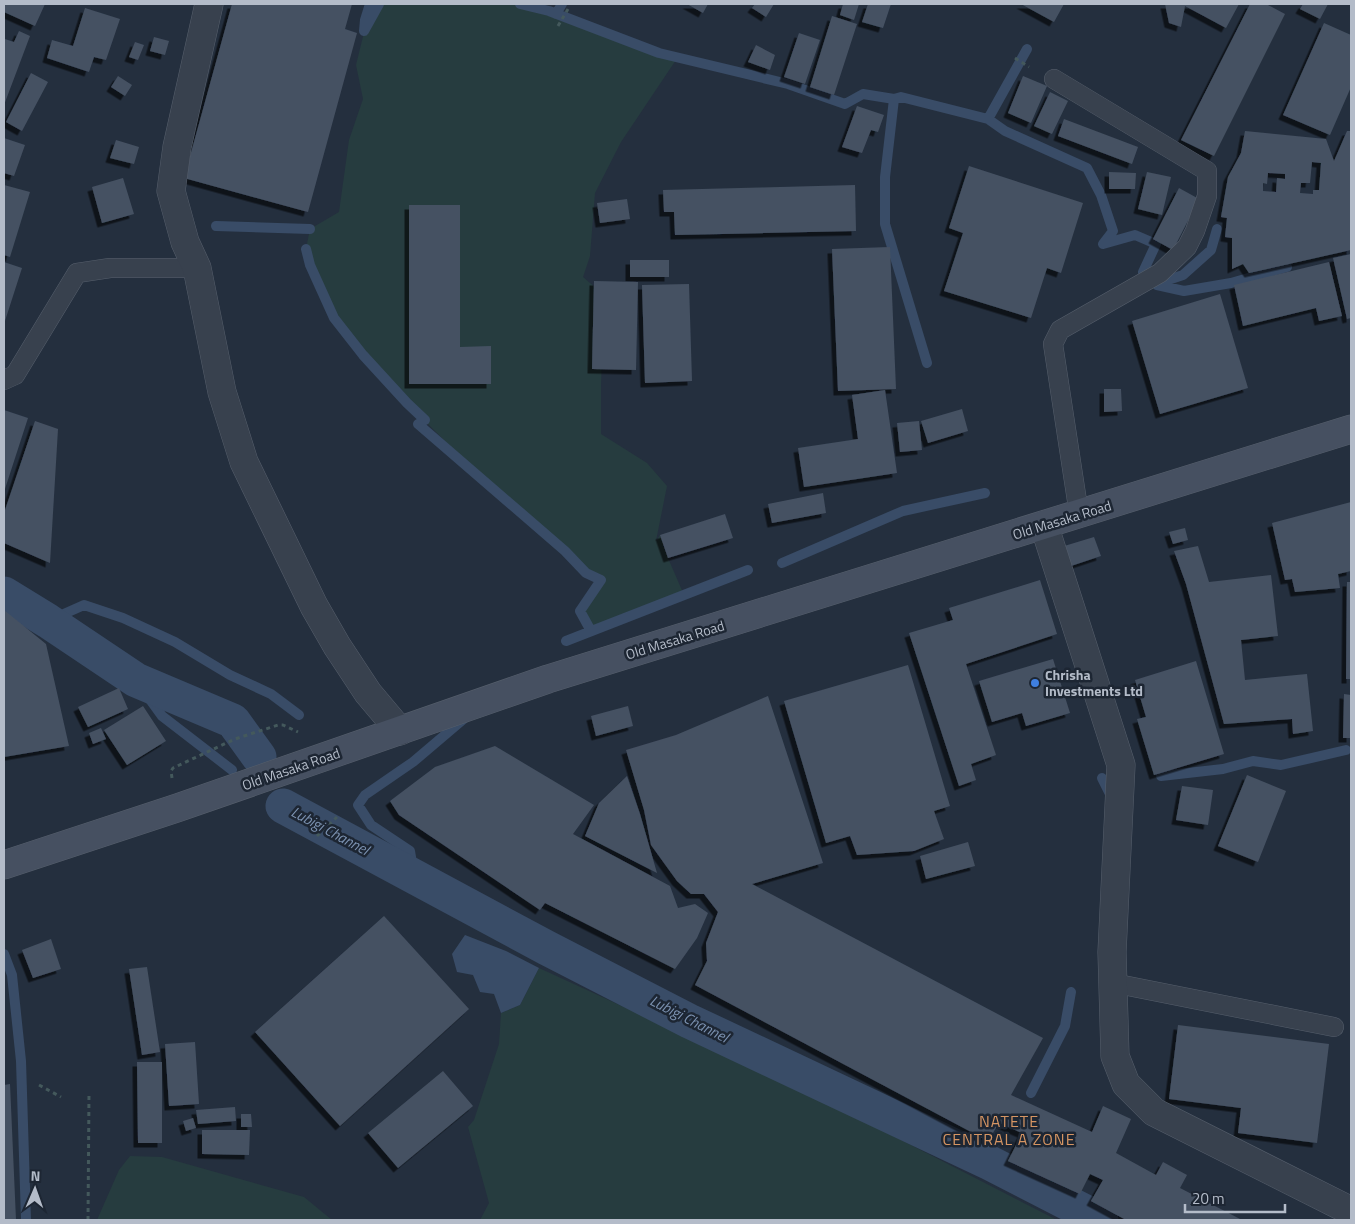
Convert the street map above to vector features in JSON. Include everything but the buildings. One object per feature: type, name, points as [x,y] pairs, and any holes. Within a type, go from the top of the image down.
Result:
[{"type":"main road","name":"Old Masaka Road","points":[[4,865],[177,808],[548,679],[1351,430]]},
{"type":"street","points":[[209,4],[177,147],[171,191],[185,242],[197,268],[222,392],[244,462],[310,598],[337,646],[368,694],[400,731]]},
{"type":"street","points":[[1044,525],[1121,765],[1112,952],[1115,1056],[1126,1084],[1154,1112],[1351,1212]]},
{"type":"lane","points":[[1054,79],[1207,172],[1207,196],[1195,232],[1187,247],[1160,273],[1060,330],[1053,344],[1080,514]]},
{"type":"lane","points":[[4,380],[15,375],[77,273],[110,268],[197,268]]},
{"type":"lane","points":[[1113,983],[1334,1027]]},
{"type":"path","points":[[558,26],[568,9]]},
{"type":"path","points":[[1014,58],[1029,67]]},
{"type":"path","points":[[194,758],[218,746],[258,731]]},
{"type":"path","points":[[318,836],[336,817]]},
{"type":"path","points":[[39,1085],[61,1097]]},
{"type":"path","points":[[88,1220],[89,1093]]},
{"type":"green space","points":[[371,4],[520,4],[549,11],[659,53],[678,57],[621,142],[595,193],[590,256],[583,277],[604,295],[601,434],[647,463],[667,486],[656,541],[660,535],[684,595],[591,631],[580,611],[601,580],[586,573],[565,551],[476,472],[407,403],[363,355],[334,318],[310,265],[306,249],[310,229],[339,212],[349,140],[363,99],[356,65]]},
{"type":"green space","points":[[539,968],[798,1087],[1057,1220],[480,1220],[489,1203],[468,1127],[474,1120],[499,1044],[501,1013],[520,1005]]},
{"type":"green space","points":[[130,1156],[162,1157],[304,1197],[332,1220],[97,1220],[119,1170]]},
{"type":"water","points":[[465,935],[506,951],[539,968],[520,1005],[501,1013],[494,994],[480,992],[473,975],[457,972],[452,954]]},
{"type":"waterway","points":[[370,4],[364,31],[379,4]]},
{"type":"waterway","points":[[520,4],[549,11],[659,53],[788,84],[845,104],[863,94],[894,99],[901,97],[988,119],[1027,49]]},
{"type":"waterway","points":[[556,14],[562,4]]},
{"type":"waterway","points":[[894,99],[885,177],[885,224],[927,363]]},
{"type":"waterway","points":[[988,119],[1005,131],[1087,168],[1101,195],[1113,231],[1103,244],[1135,235],[1156,244],[1143,272],[1156,284],[1183,275],[1211,250],[1217,229]]},
{"type":"waterway","points":[[216,226],[310,229]]},
{"type":"waterway","points":[[306,249],[310,265],[334,318],[363,355],[425,420],[418,424],[565,551],[586,573],[601,580],[580,611],[591,631]]},
{"type":"waterway","points":[[1157,285],[1184,291],[1231,283],[1287,267]]},
{"type":"waterway","points":[[782,563],[903,511],[985,493]]},
{"type":"waterway","points":[[566,641],[748,570]]},
{"type":"waterway","name":"Lubigi Channel","points":[[4,594],[136,680],[233,721],[259,757]]},
{"type":"waterway","points":[[48,621],[84,605],[123,618],[175,642],[230,675],[271,694],[299,715]]},
{"type":"waterway","points":[[136,680],[162,716],[232,770]]},
{"type":"waterway","points":[[414,875],[410,851],[371,825],[358,805],[365,795],[413,762],[466,717]]},
{"type":"waterway","points":[[1161,776],[1223,769],[1253,761],[1281,765],[1346,750]]},
{"type":"waterway","points":[[1102,778],[1112,798]]},
{"type":"waterway","name":"Lubigi Channel","points":[[283,806],[547,948],[689,1021],[990,1163],[1101,1220]]},
{"type":"waterway","points":[[4,954],[12,975],[21,1061],[26,1220]]},
{"type":"waterway","points":[[1031,1093],[1065,1026],[1071,992]]},
{"type":"place","name":"Chrisha Investments Ltd","points":[[1035,683]]},
{"type":"district","name":"NATETE CENTRAL A ZONE","points":[[1009,1130]]}]
